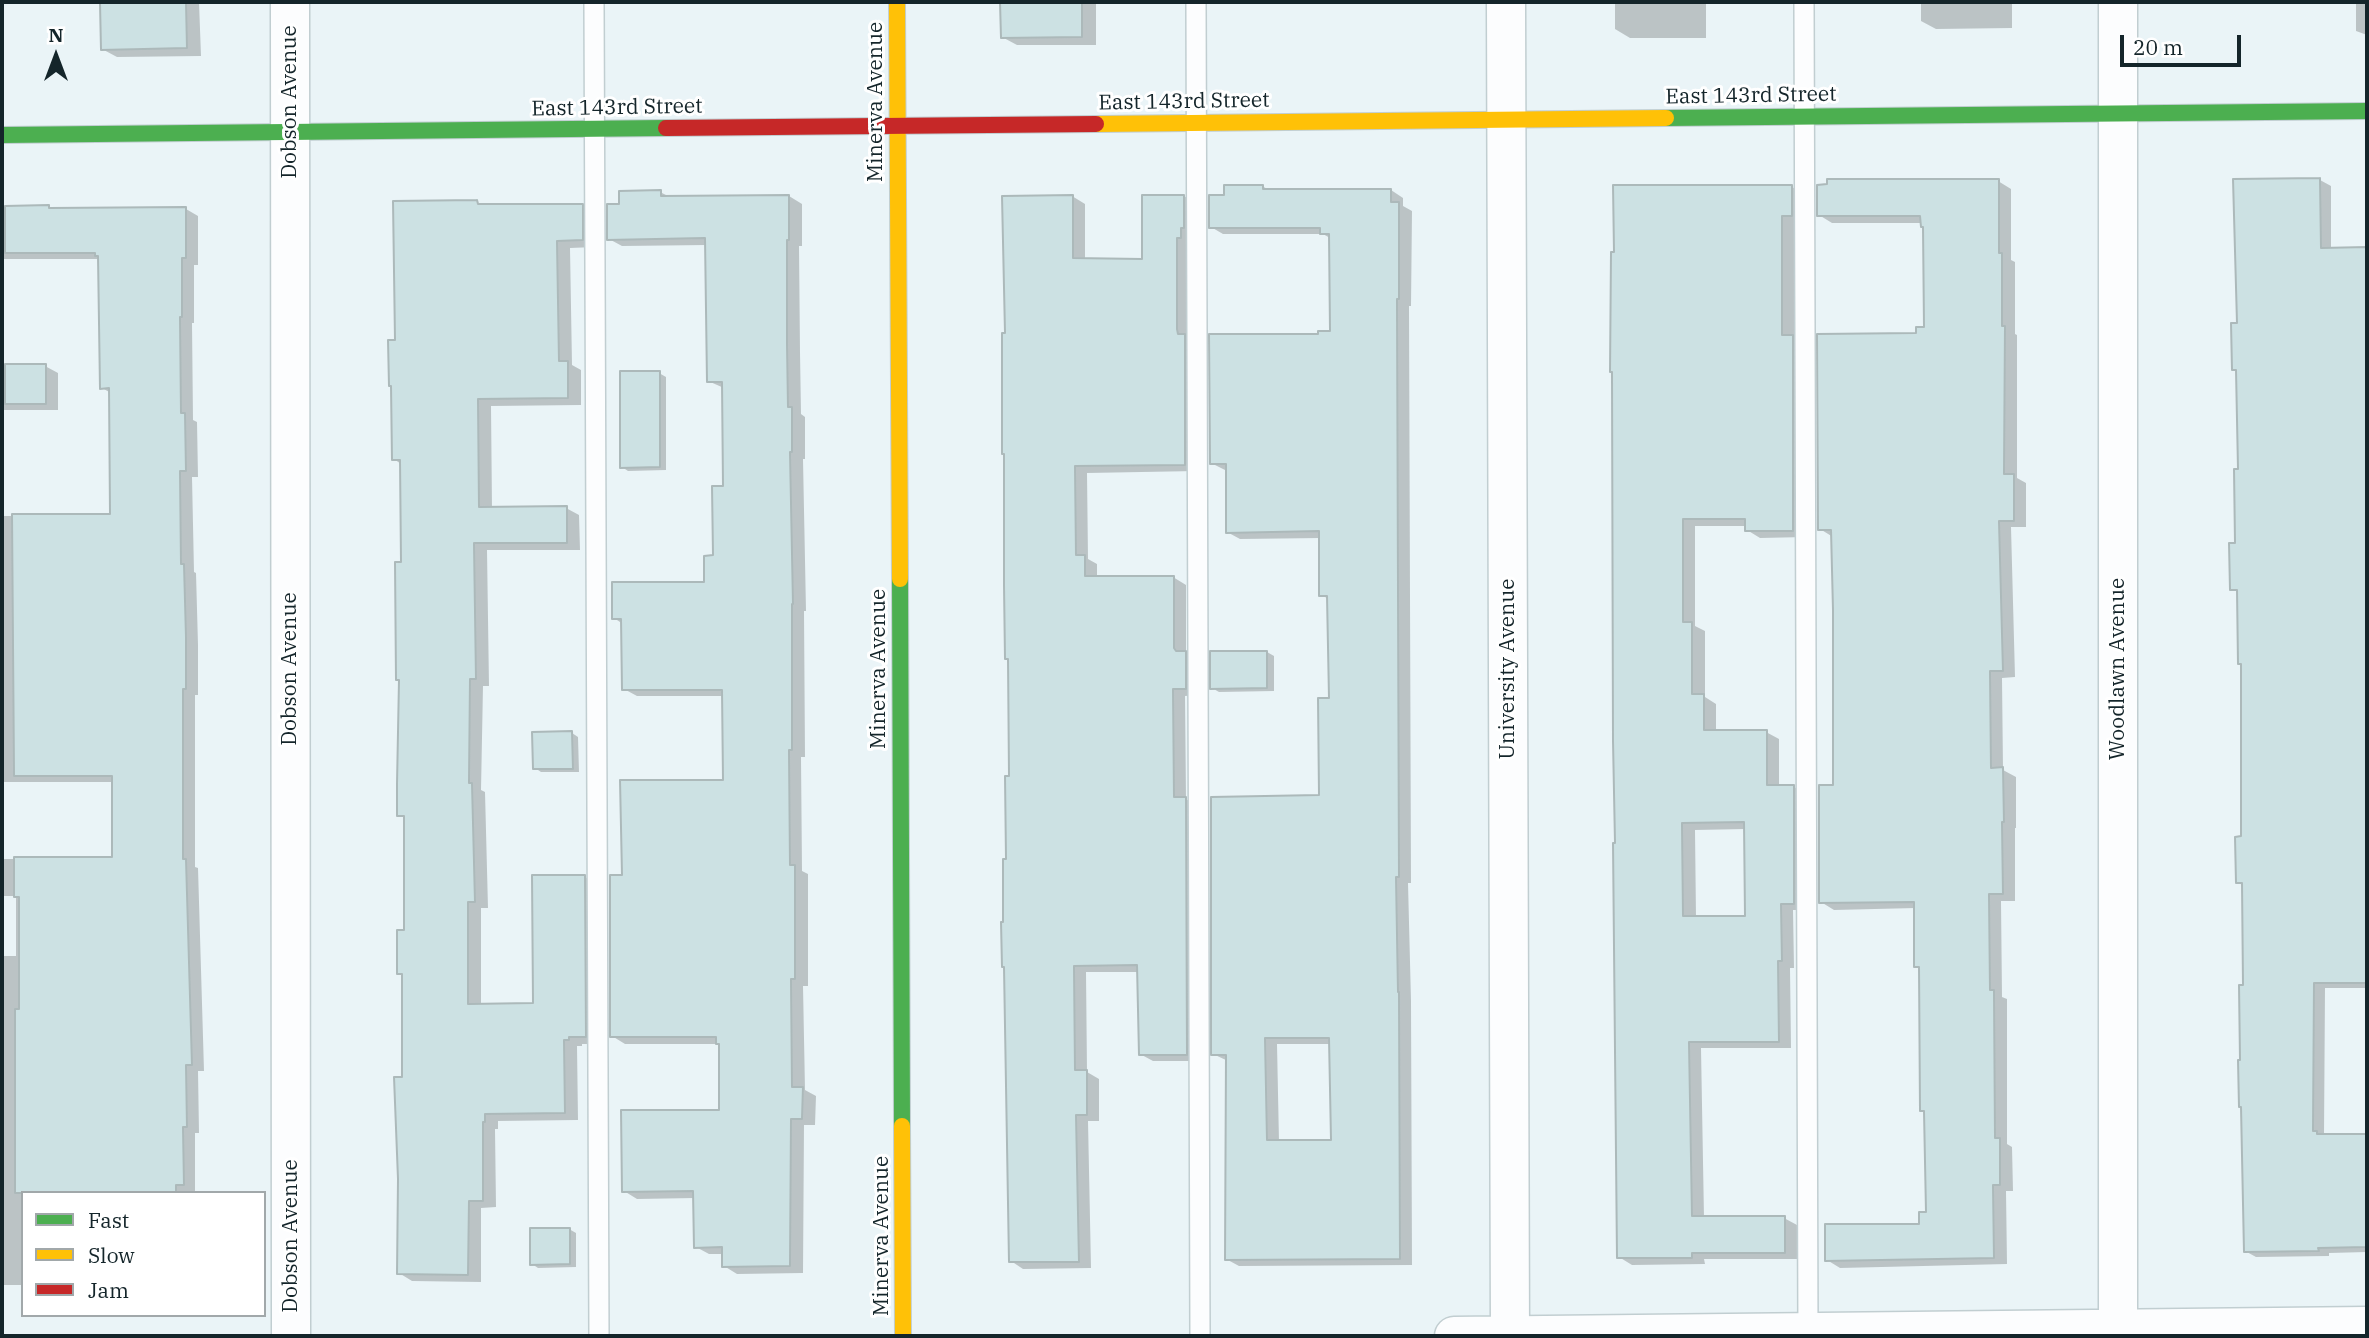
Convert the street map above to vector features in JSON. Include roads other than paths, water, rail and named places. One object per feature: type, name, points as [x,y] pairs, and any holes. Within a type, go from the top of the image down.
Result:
[{"type":"street","name":"Dobson Avenue","points":[[290,2],[291,1336]]},
{"type":"street","name":"Minerva Avenue","points":[[897,2],[903,1336]]},
{"type":"street","name":"University Avenue","points":[[1506,2],[1510,1336]]},
{"type":"street","name":"Woodlawn Avenue","points":[[2118,2],[2118,1333]]},
{"type":"street","name":"East 143rd Street","points":[[2,135],[2367,111]]},
{"type":"street","points":[[1454,1336],[2118,1333],[2367,1326]]},
{"type":"lane","points":[[594,2],[599,1336]]},
{"type":"lane","points":[[1196,2],[1200,1336]]},
{"type":"lane","points":[[1804,2],[1808,1334]]}]
